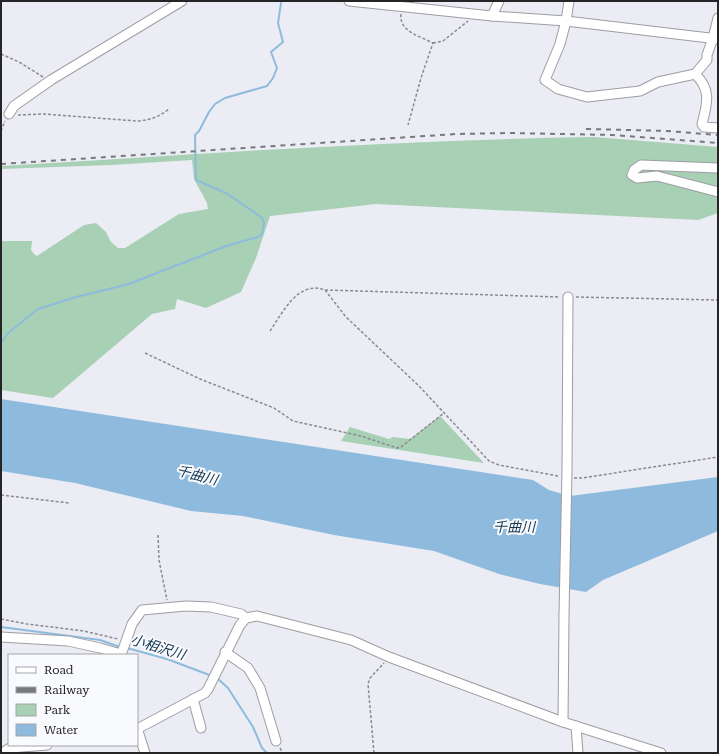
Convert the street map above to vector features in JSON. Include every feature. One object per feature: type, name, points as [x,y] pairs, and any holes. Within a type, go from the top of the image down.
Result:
[{"type":"street","points":[[9,114],[14,106],[49,81],[182,1]]},
{"type":"street","points":[[349,1],[401,4],[492,16],[566,21],[716,38]]},
{"type":"street","points":[[492,16],[499,1]]},
{"type":"street","points":[[569,1],[560,44],[545,80],[558,89],[587,97],[640,92],[658,82],[695,74],[707,60],[707,54],[716,38],[718,18]]},
{"type":"street","points":[[695,74],[700,79],[708,95],[702,124],[704,127],[718,128]]},
{"type":"street","points":[[718,168],[641,165],[634,170],[632,175],[637,178],[657,176],[718,192]]},
{"type":"street","points":[[563,722],[568,297]]},
{"type":"street","points":[[1,637],[68,642],[100,648],[121,654],[132,624],[142,610],[186,606],[211,607],[241,614],[246,618]]},
{"type":"street","points":[[138,728],[204,693],[208,689],[236,630],[246,618],[257,616],[351,640],[389,657],[563,722],[661,753]]},
{"type":"street","points":[[225,652],[248,668],[260,688],[276,741]]},
{"type":"street","points":[[193,699],[201,728]]},
{"type":"street","points":[[576,726],[578,753]]},
{"type":"street","points":[[138,732],[144,753]]},
{"type":"street","points":[[2,753],[10,748],[35,746]]},
{"type":"path","points":[[401,4],[400,20],[405,29],[433,42],[443,41],[463,26],[475,14]]},
{"type":"path","points":[[408,125],[433,42]]},
{"type":"path","points":[[1,54],[19,62],[49,81]]},
{"type":"path","points":[[1,132],[9,114],[44,114],[138,121],[149,120],[161,115],[169,109]]},
{"type":"path","points":[[270,331],[296,295],[308,288],[318,287],[325,290],[718,300]]},
{"type":"path","points":[[325,290],[346,317],[419,386],[489,461],[499,465],[582,478],[718,457]]},
{"type":"path","points":[[145,354],[200,379],[274,408],[293,421],[361,436],[397,448],[444,413]]},
{"type":"path","points":[[1,496],[69,504]]},
{"type":"path","points":[[158,535],[158,560],[169,608]]},
{"type":"path","points":[[1,619],[84,631],[125,642]]},
{"type":"path","points":[[374,753],[368,684],[370,678],[389,657]]},
{"type":"green space","points":[[594,137],[718,147],[718,213],[698,220],[376,204],[270,216],[256,258],[241,292],[206,308],[177,299],[175,309],[152,314],[53,398],[1,390],[1,241],[32,241],[31,250],[37,256],[84,225],[96,223],[106,232],[111,242],[118,248],[125,248],[179,214],[208,209],[207,203],[194,179],[192,160],[1,169],[1,166],[372,144]]},
{"type":"green space","points":[[440,416],[484,463],[341,441],[350,427],[389,439],[393,437],[410,439]]},
{"type":"water","name":"千曲川","points":[[1,399],[533,480],[549,490],[570,496],[718,477],[718,531],[603,580],[586,592],[540,584],[499,574],[434,551],[334,535],[243,516],[191,511],[75,483],[1,471]]},
{"type":"waterway","points":[[1,343],[8,333],[38,309],[76,297],[129,284],[226,246],[258,237],[262,234],[264,222],[261,217],[226,193],[196,180],[195,135],[215,104],[225,98],[267,86],[273,78],[277,68],[271,52],[283,42],[278,23],[281,3]]},
{"type":"waterway","name":"小相沢川","points":[[1,627],[100,640],[120,647]]},
{"type":"waterway","name":"小相沢川","points":[[127,648],[167,659],[212,676]]},
{"type":"waterway","name":"小相沢川","points":[[216,677],[228,688],[253,727],[262,748],[267,753]]},
{"type":"railway","points":[[586,129],[668,131],[718,135]]},
{"type":"railway","points":[[1,164],[456,134],[510,133],[612,135],[718,143]]}]
